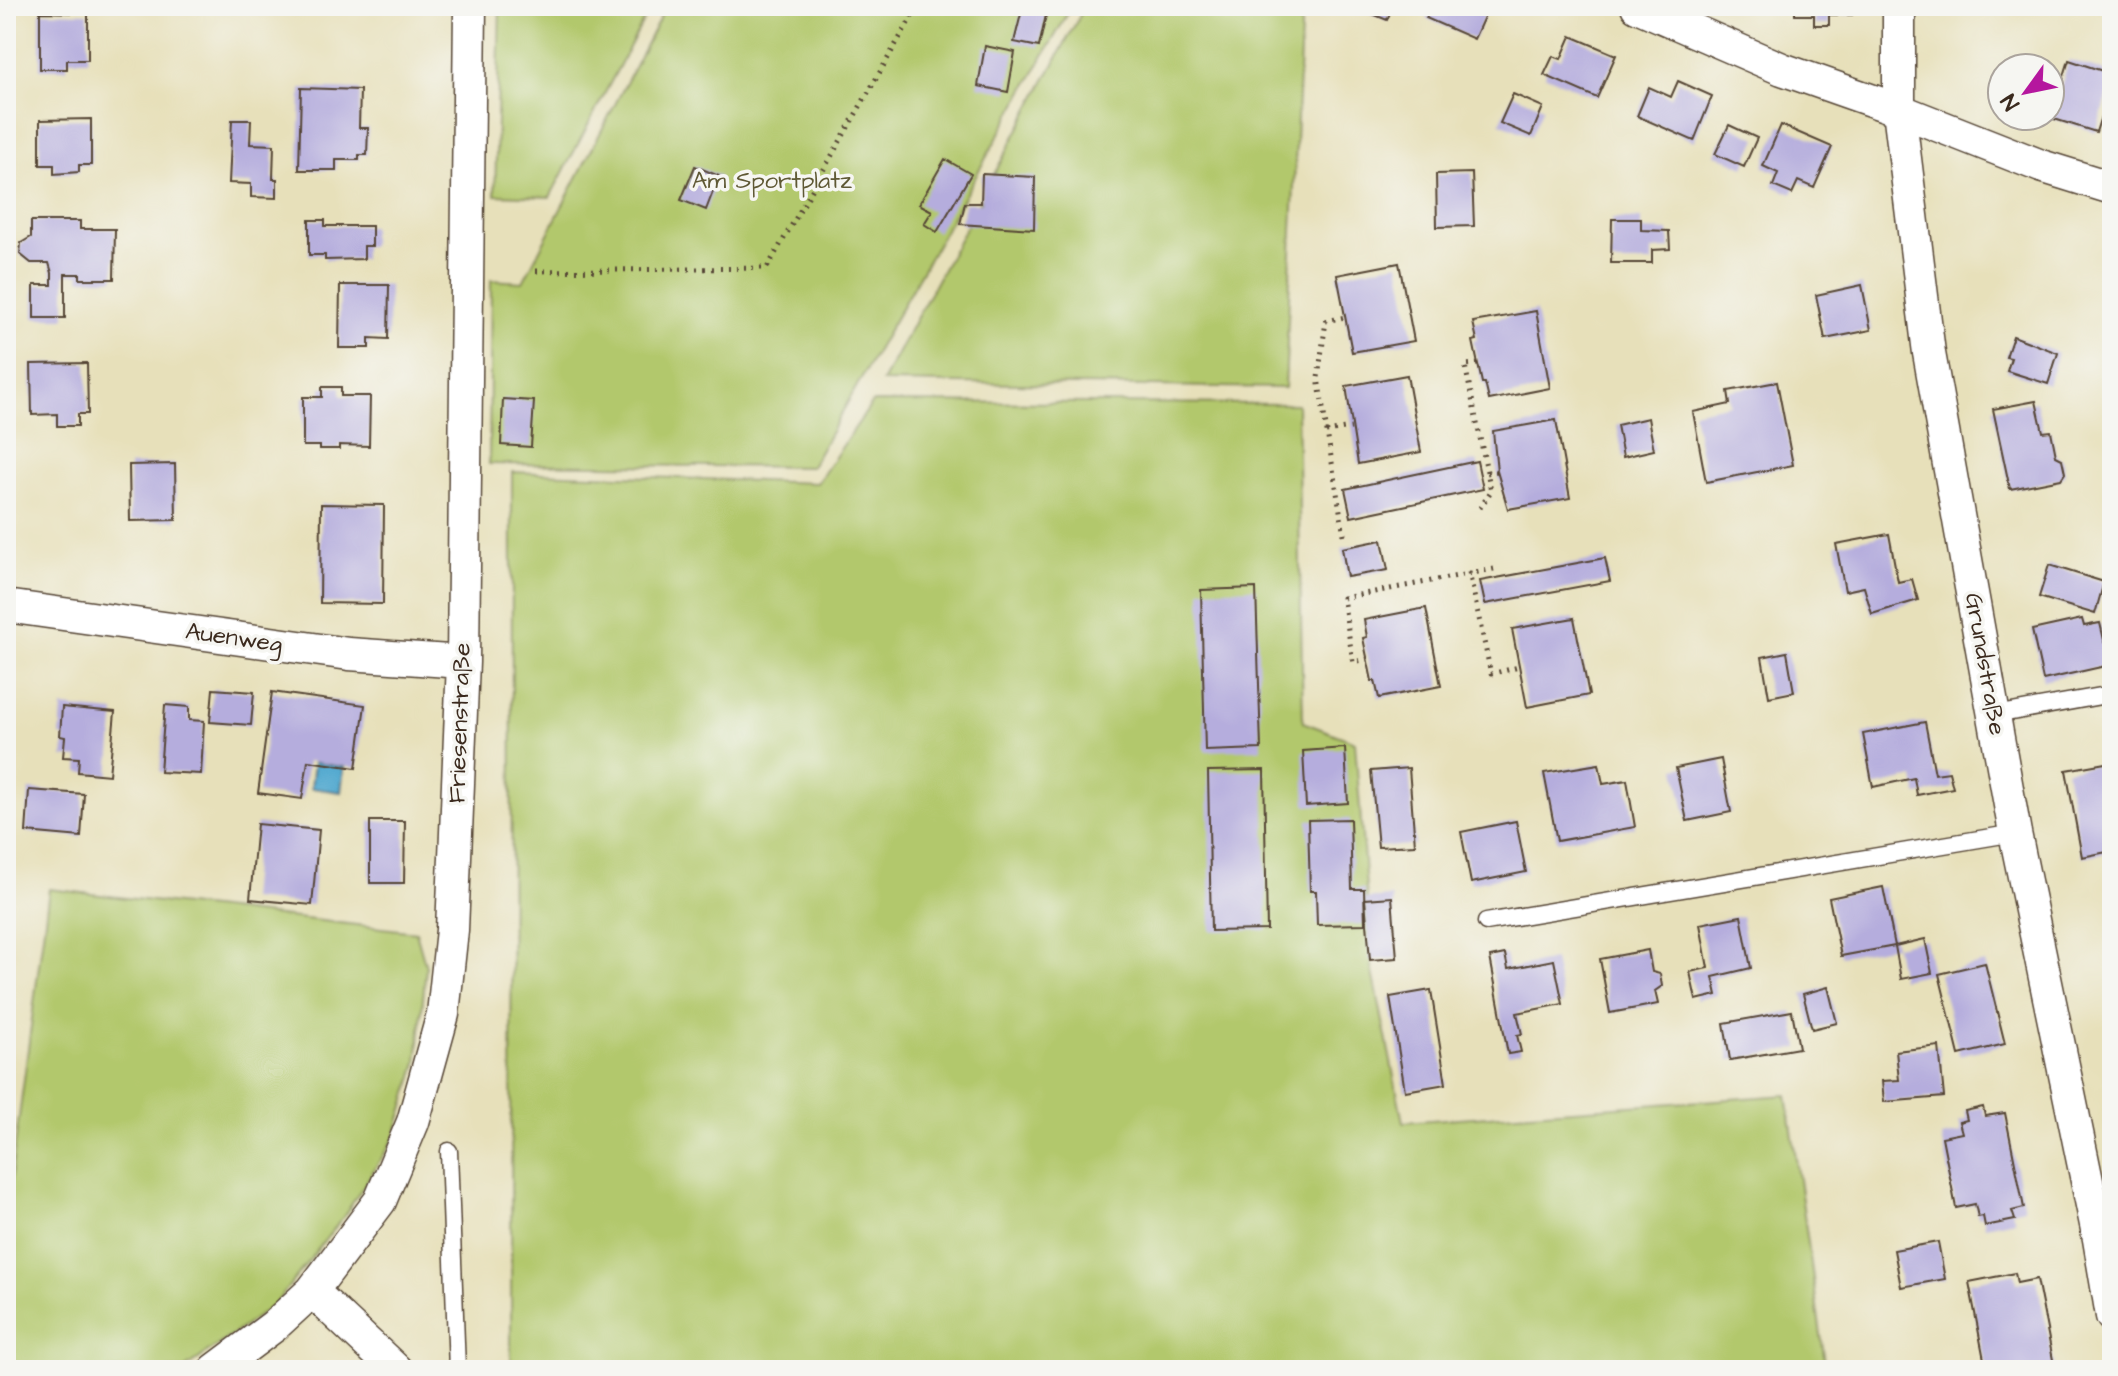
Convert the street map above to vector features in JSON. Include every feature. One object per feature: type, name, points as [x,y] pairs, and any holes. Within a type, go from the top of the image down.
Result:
[{"type":"street","name":"Friesenstraße","points":[[215,1370],[274,1326],[312,1291],[380,1201],[413,1122],[443,1014],[452,930],[463,662],[470,6]]},
{"type":"street","points":[[1637,6],[1782,69],[1899,110],[2041,166],[2112,188]]},
{"type":"street","name":"Grundstraße","points":[[1899,6],[1899,110],[1929,353],[2015,833],[2099,1239],[2112,1316]]},
{"type":"street","name":"Auenweg","points":[[6,606],[349,654],[463,662]]},
{"type":"street","points":[[312,1291],[396,1370]]},
{"type":"lane","points":[[1995,715],[2112,694]]},
{"type":"lane","points":[[1486,922],[2015,833]]},
{"type":"lane","points":[[449,1151],[457,1370]]},
{"type":"path","points":[[536,271],[767,268],[918,6]]},
{"type":"path","points":[[1344,535],[1318,378],[1326,321],[1345,317]]},
{"type":"path","points":[[1478,364],[1465,365],[1491,491],[1480,508]]},
{"type":"path","points":[[1326,432],[1351,428]]},
{"type":"path","points":[[1487,473],[1497,471]]},
{"type":"path","points":[[1368,659],[1353,662],[1343,598],[1494,569]]},
{"type":"path","points":[[1469,572],[1491,674],[1519,667]]},
{"type":"green space","points":[[500,6],[651,6],[550,197],[495,195]]},
{"type":"green space","name":"Am Sportplatz","points":[[666,6],[1072,6],[811,467],[489,464],[491,280],[523,282]]},
{"type":"green space","points":[[1085,6],[1302,6],[1285,388],[882,382]]},
{"type":"green space","points":[[873,402],[1297,404],[1303,722],[1355,742],[1372,967],[1403,1122],[1787,1095],[1826,1370],[511,1370],[512,472],[817,483]]},
{"type":"green space","points":[[49,889],[416,932],[426,967],[417,1063],[394,1139],[344,1216],[275,1304],[183,1370],[6,1370],[6,1216]]},
{"type":"water","points":[[314,762],[344,767],[341,792],[311,788]]},
{"type":"building","points":[[1023,6],[1048,6],[1039,47],[1014,42]]},
{"type":"building","points":[[1353,6],[1393,6],[1387,20]]},
{"type":"building","points":[[1432,6],[1489,6],[1474,39],[1426,18]]},
{"type":"building","points":[[1795,6],[1851,6],[1852,15],[1829,15],[1829,25],[1814,25],[1814,15],[1795,15]]},
{"type":"building","points":[[40,12],[88,13],[88,60],[67,60],[67,69],[40,69]]},
{"type":"building","points":[[1571,36],[1616,55],[1597,98],[1544,75],[1553,56],[1561,59]]},
{"type":"building","points":[[985,46],[1015,52],[1008,92],[978,86]]},
{"type":"building","points":[[2069,60],[2112,74],[2096,132],[2066,123],[2066,70]]},
{"type":"building","points":[[1678,81],[1712,96],[1694,141],[1637,116],[1649,87],[1671,97]]},
{"type":"building","points":[[301,88],[360,90],[359,128],[368,128],[367,155],[359,155],[359,160],[336,160],[336,170],[299,170]]},
{"type":"building","points":[[1513,94],[1543,107],[1531,136],[1500,123]]},
{"type":"building","points":[[91,119],[91,165],[79,165],[79,172],[54,174],[54,165],[40,165],[40,120]]},
{"type":"building","points":[[232,120],[251,120],[250,144],[274,145],[273,179],[277,179],[277,198],[251,197],[251,184],[229,183]]},
{"type":"building","points":[[1729,125],[1757,138],[1744,167],[1715,154]]},
{"type":"building","points":[[1781,125],[1832,147],[1814,188],[1798,181],[1792,194],[1773,186],[1778,173],[1763,166]]},
{"type":"building","points":[[945,159],[971,174],[937,232],[924,224],[932,211],[919,204]]},
{"type":"building","points":[[695,166],[719,176],[706,210],[681,200]]},
{"type":"building","points":[[1472,173],[1474,226],[1437,227],[1436,174]]},
{"type":"building","points":[[982,174],[1035,177],[1034,229],[960,224],[965,203],[981,203]]},
{"type":"building","points":[[1612,219],[1641,219],[1641,230],[1669,231],[1670,249],[1652,250],[1652,263],[1611,263]]},
{"type":"building","points":[[309,220],[325,220],[325,226],[372,226],[372,246],[364,246],[364,259],[325,260],[325,255],[309,255]]},
{"type":"building","points":[[31,221],[80,221],[80,229],[115,229],[114,279],[80,279],[80,274],[65,274],[65,318],[34,318],[34,285],[52,285],[52,273],[49,263],[31,263],[20,254],[21,243],[31,237]]},
{"type":"building","points":[[1399,263],[1414,341],[1352,352],[1337,275]]},
{"type":"building","points":[[340,285],[389,285],[388,339],[369,338],[369,348],[339,348]]},
{"type":"building","points":[[1862,285],[1871,330],[1825,339],[1816,295]]},
{"type":"building","points":[[1536,311],[1550,388],[1489,400],[1473,341],[1477,340],[1473,322]]},
{"type":"building","points":[[2013,336],[2058,353],[2048,384],[2007,371],[2011,358],[2006,357]]},
{"type":"building","points":[[87,363],[88,414],[78,414],[78,426],[57,426],[57,414],[32,415],[31,364]]},
{"type":"building","points":[[1407,375],[1421,452],[1358,464],[1346,386]]},
{"type":"building","points":[[1777,382],[1793,465],[1706,482],[1693,412],[1730,404],[1728,391]]},
{"type":"building","points":[[322,387],[341,387],[341,396],[370,396],[369,446],[339,445],[339,449],[320,449],[320,446],[303,446],[303,397],[322,397]]},
{"type":"building","points":[[503,399],[534,401],[531,447],[501,445]]},
{"type":"building","points":[[2036,401],[2043,432],[2051,431],[2056,456],[2062,459],[2065,473],[2061,479],[2010,489],[1993,409]]},
{"type":"building","points":[[1648,418],[1654,450],[1623,457],[1617,425]]},
{"type":"building","points":[[1556,420],[1570,498],[1508,509],[1497,471],[1493,431]]},
{"type":"building","points":[[1477,461],[1483,489],[1351,517],[1345,489]]},
{"type":"building","points":[[175,464],[176,520],[130,521],[129,465]]},
{"type":"building","points":[[321,504],[384,505],[383,604],[320,603]]},
{"type":"building","points":[[1889,534],[1898,582],[1912,579],[1918,600],[1872,614],[1864,587],[1845,591],[1836,544]]},
{"type":"building","points":[[1382,540],[1388,570],[1347,577],[1342,548]]},
{"type":"building","points":[[1605,558],[1610,581],[1485,604],[1480,581]]},
{"type":"building","points":[[2049,565],[2104,582],[2095,614],[2039,597]]},
{"type":"building","points":[[1256,588],[1261,749],[1205,751],[1201,590]]},
{"type":"building","points":[[1426,608],[1441,686],[1379,698],[1363,638],[1367,637],[1364,620]]},
{"type":"building","points":[[1574,618],[1589,695],[1527,707],[1512,629]]},
{"type":"building","points":[[2082,619],[2084,626],[2100,623],[2110,665],[2043,680],[2032,630]]},
{"type":"building","points":[[1787,652],[1794,692],[1769,697],[1762,657]]},
{"type":"building","points":[[213,689],[254,692],[251,725],[210,722]]},
{"type":"building","points":[[272,692],[365,705],[356,768],[308,761],[302,799],[258,793]]},
{"type":"building","points":[[165,705],[189,707],[189,720],[204,721],[201,774],[160,772]]},
{"type":"building","points":[[62,707],[115,712],[109,775],[78,772],[79,758],[63,757],[65,737],[60,736]]},
{"type":"building","points":[[1925,722],[1935,774],[1949,772],[1953,788],[1917,795],[1914,778],[1873,787],[1863,734]]},
{"type":"building","points":[[1345,748],[1348,803],[1306,806],[1303,751]]},
{"type":"building","points":[[1721,759],[1731,812],[1687,821],[1676,768]]},
{"type":"building","points":[[2111,762],[2112,851],[2082,857],[2066,770]]},
{"type":"building","points":[[1599,764],[1603,784],[1627,780],[1635,827],[1557,841],[1544,773]]},
{"type":"building","points":[[1409,768],[1415,845],[1378,847],[1371,771]]},
{"type":"building","points":[[1264,770],[1267,930],[1211,931],[1208,771]]},
{"type":"building","points":[[29,790],[84,794],[81,837],[26,832]]},
{"type":"building","points":[[1350,819],[1352,889],[1364,889],[1365,924],[1317,925],[1316,891],[1310,891],[1308,820]]},
{"type":"building","points":[[370,821],[405,821],[404,883],[370,883]]},
{"type":"building","points":[[1516,821],[1526,872],[1471,883],[1461,832]]},
{"type":"building","points":[[257,824],[319,830],[312,905],[250,899]]},
{"type":"building","points":[[1883,887],[1895,946],[1841,956],[1829,898]]},
{"type":"building","points":[[1392,897],[1397,958],[1370,960],[1365,899]]},
{"type":"building","points":[[1741,916],[1751,968],[1713,977],[1717,995],[1696,1000],[1690,972],[1708,968],[1700,924]]},
{"type":"building","points":[[2112,934],[2112,956],[2110,957],[2107,935]]},
{"type":"building","points":[[1925,939],[1932,973],[1901,979],[1895,946]]},
{"type":"building","points":[[1648,950],[1652,972],[1660,974],[1662,986],[1655,991],[1658,1004],[1610,1013],[1600,959]]},
{"type":"building","points":[[1505,954],[1508,969],[1554,960],[1563,1004],[1517,1013],[1522,1034],[1517,1035],[1521,1052],[1508,1054],[1490,957]]},
{"type":"building","points":[[1985,963],[2005,1044],[1959,1055],[1939,974]]},
{"type":"building","points":[[1828,987],[1837,1023],[1812,1029],[1803,994]]},
{"type":"building","points":[[1431,990],[1446,1084],[1405,1091],[1390,997]]},
{"type":"building","points":[[1792,1011],[1799,1048],[1730,1060],[1724,1023]]},
{"type":"building","points":[[1939,1046],[1944,1097],[1884,1102],[1882,1081],[1899,1080],[1896,1051]]},
{"type":"building","points":[[1983,1107],[1985,1116],[2005,1113],[2024,1208],[2012,1211],[2015,1220],[1985,1226],[1983,1216],[1978,1217],[1975,1204],[1956,1208],[1942,1137],[1962,1133],[1959,1122],[1967,1120],[1965,1111]]},
{"type":"building","points":[[1938,1242],[1945,1279],[1901,1287],[1894,1250]]},
{"type":"building","points":[[2015,1273],[2017,1283],[2037,1279],[2055,1370],[1986,1370],[1969,1282]]}]
